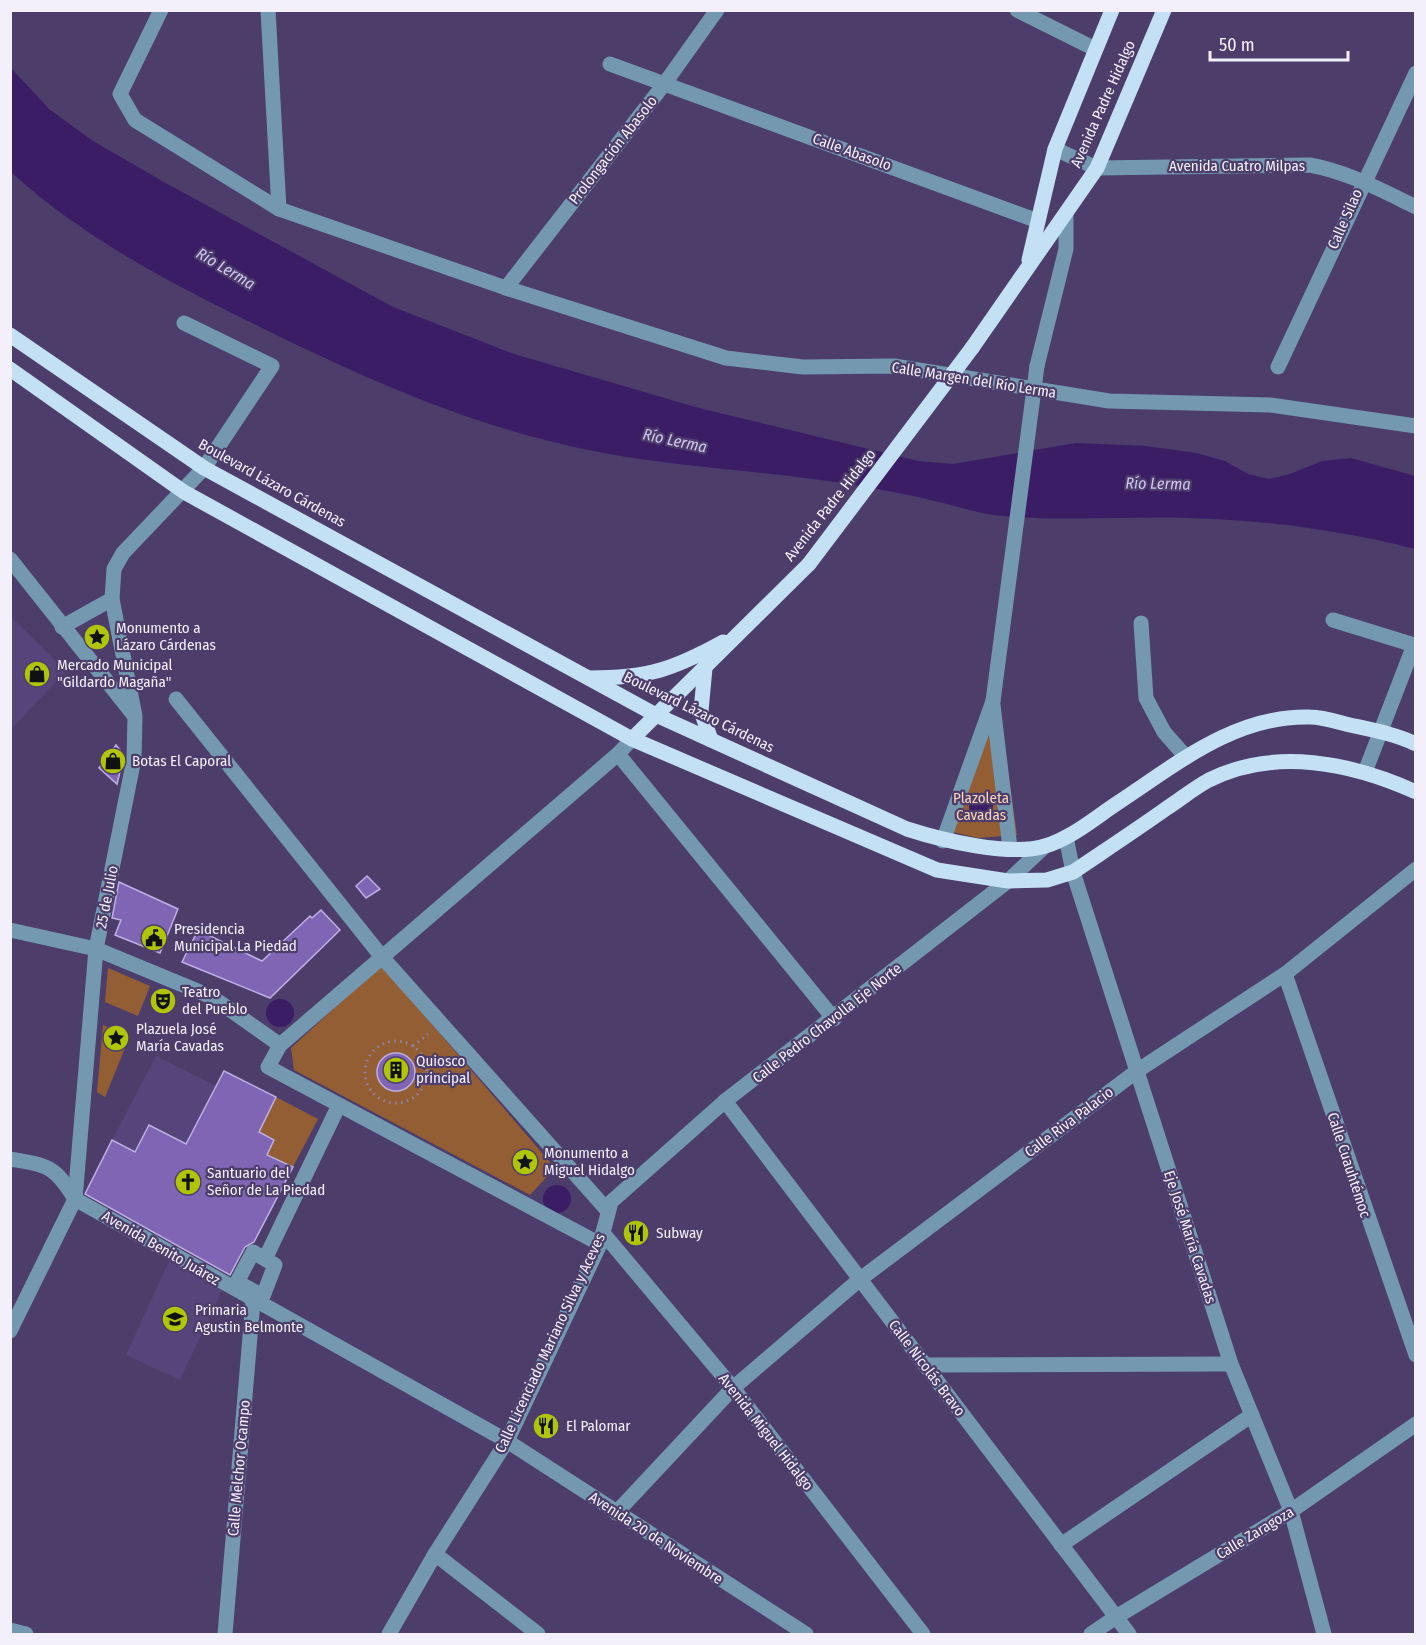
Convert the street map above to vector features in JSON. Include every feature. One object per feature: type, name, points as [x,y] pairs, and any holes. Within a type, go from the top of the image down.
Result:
[{"type":"main road","name":"Avenida Padre Hidalgo","points":[[1027,268],[1054,149],[1112,10]]},
{"type":"main road","name":"Avenida Padre Hidalgo","points":[[632,739],[809,564],[972,348],[1097,168],[1164,10]]},
{"type":"main road","name":"Boulevard Lázaro Cárdenas","points":[[10,335],[204,468],[656,715],[907,829],[943,841],[1010,848],[1044,847],[1066,837],[1186,757],[1232,731],[1272,720],[1312,717],[1379,731],[1416,744]]},
{"type":"main road","points":[[10,369],[183,492],[632,739],[937,870],[1008,881],[1047,880],[1073,872],[1209,780],[1247,768],[1282,761],[1323,763],[1365,772],[1416,792]]},
{"type":"main road","points":[[588,678],[630,678],[657,672],[683,664],[739,634]]},
{"type":"main road","points":[[705,668],[701,711],[711,740]]},
{"type":"street","name":"Calle Margen del Río Lerma","points":[[161,10],[120,93],[135,120],[279,209],[506,288],[726,358],[803,367],[894,366],[1109,401],[1270,405],[1416,426]]},
{"type":"street","points":[[268,10],[279,209]]},
{"type":"street","name":"Prolongación Abasolo","points":[[506,288],[665,83],[717,10]]},
{"type":"street","points":[[1017,10],[1095,49]]},
{"type":"street","name":"Calle Abasolo","points":[[610,64],[1038,221]]},
{"type":"street","name":"Calle Silao","points":[[1278,367],[1363,181],[1416,73]]},
{"type":"street","name":"Avenida Cuatro Milpas","points":[[1054,149],[1097,168],[1310,165],[1333,170],[1363,181],[1416,207]]},
{"type":"street","points":[[943,841],[993,701],[1038,366],[1066,249],[1066,214]]},
{"type":"street","name":"25 de Julio","points":[[75,1199],[96,949],[134,759],[135,716],[112,598],[114,569],[123,554],[204,468],[272,366],[184,323]]},
{"type":"street","points":[[10,559],[135,716]]},
{"type":"street","points":[[62,627],[112,598]]},
{"type":"street","points":[[1333,620],[1414,645],[1365,772]]},
{"type":"street","points":[[1141,622],[1146,698],[1164,732],[1186,757]]},
{"type":"street","points":[[176,699],[382,957],[609,1206]]},
{"type":"street","points":[[993,701],[1010,848]]},
{"type":"street","points":[[601,1239],[268,1067],[280,1045],[618,754],[632,739]]},
{"type":"street","points":[[618,754],[834,1019]]},
{"type":"street","name":"Eje José María Cavadas","points":[[1066,837],[1073,872],[1231,1364],[1292,1511],[1323,1635]]},
{"type":"street","name":"Calle Pedro Chavolla Eje Norte","points":[[609,1206],[725,1101],[834,1019],[1008,881],[1044,847]]},
{"type":"street","name":"Calle Riva Palacio","points":[[616,1513],[733,1388],[859,1280],[1137,1071],[1285,974],[1416,869]]},
{"type":"street","points":[[10,930],[96,949],[212,997],[280,1045]]},
{"type":"street","name":"Calle Cuauhtémoc","points":[[1285,974],[1416,1356]]},
{"type":"street","name":"Calle Nicolás Bravo","points":[[725,1101],[1129,1635]]},
{"type":"street","name":"Calle Melchor Ocampo","points":[[225,1635],[250,1296],[237,1282],[253,1252],[265,1259],[339,1105]]},
{"type":"street","name":"Avenida Benito Juárez","points":[[10,1159],[46,1164],[60,1175],[75,1199],[507,1441]]},
{"type":"street","points":[[10,1331],[75,1199]]},
{"type":"street","name":"Calle Licenciado Mariano Silva y Aceves","points":[[389,1635],[435,1554],[507,1441],[601,1239],[609,1206]]},
{"type":"street","name":"Avenida Miguel Hidalgo","points":[[601,1239],[733,1388],[923,1635]]},
{"type":"street","points":[[925,1365],[1231,1364]]},
{"type":"street","points":[[1061,1545],[1252,1415]]},
{"type":"street","name":"Calle Zaragoza","points":[[1091,1635],[1116,1617],[1292,1511],[1416,1425]]},
{"type":"street","name":"Avenida 20 de Noviembre","points":[[507,1441],[806,1635]]},
{"type":"street","points":[[435,1554],[538,1635]]},
{"type":"street","points":[[10,1630],[26,1635]]},
{"type":"path","points":[[393,1041],[404,1042],[421,1053],[427,1071],[426,1082],[414,1098],[405,1102],[385,1101],[369,1088],[365,1068],[374,1049],[393,1041]]},
{"type":"shaded area","name":"Mercado Municipal \"Gildardo Magaña\"","points":[[10,616],[66,671],[11,729],[10,729]]},
{"type":"shaded area","points":[[156,1056],[216,1086],[186,1144],[149,1125],[135,1152],[112,1140]]},
{"type":"shaded area","name":"Primaria Agustin Belmonte","points":[[170,1259],[225,1284],[180,1380],[126,1355]]},
{"type":"green space","name":"Plazoleta Cavadas","points":[[995,678],[1017,835],[978,838],[940,829]]},
{"type":"green space","points":[[381,965],[555,1168],[530,1195],[294,1070],[291,1048]]},
{"type":"green space","points":[[108,968],[150,986],[138,1016],[105,1002]]},
{"type":"green space","points":[[103,1025],[130,1036],[105,1097],[97,1092]]},
{"type":"green space","points":[[276,1097],[318,1119],[293,1167],[267,1155],[274,1141],[259,1132]]},
{"type":"water","name":"Río Lerma","points":[[11,68],[49,109],[93,141],[162,181],[393,307],[514,354],[699,408],[918,461],[953,464],[1076,443],[1146,446],[1196,453],[1225,461],[1248,474],[1269,479],[1290,474],[1322,461],[1351,458],[1415,476],[1415,549],[1331,531],[1245,521],[1042,518],[994,515],[848,484],[604,453],[513,431],[469,417],[383,384],[191,293],[97,238],[38,196],[11,172]]},
{"type":"water","points":[[981,795],[989,799],[993,807],[989,815],[981,819],[973,815],[969,807],[973,799]]},
{"type":"water","points":[[280,999],[290,1003],[294,1013],[290,1023],[280,1027],[270,1023],[266,1013],[270,1003]]},
{"type":"water","points":[[557,1185],[567,1189],[571,1199],[567,1209],[557,1213],[547,1209],[543,1199],[547,1189]]},
{"type":"building","name":"Botas El Caporal","points":[[116,745],[124,755],[117,784],[99,768]]},
{"type":"building","points":[[367,876],[380,889],[366,898],[356,886]]},
{"type":"building","points":[[119,882],[178,909],[160,953],[115,935],[121,920],[112,918]]},
{"type":"building","name":"Presidencia Municipal La Piedad","points":[[321,910],[340,930],[270,998],[182,962],[198,930],[262,961],[310,916],[312,918]]},
{"type":"building","name":"Quiosco principal","points":[[396,1053],[410,1058],[415,1072],[410,1086],[396,1091],[382,1086],[377,1072],[382,1058]]},
{"type":"building","name":"Santuario del Señor de La Piedad","points":[[224,1071],[276,1097],[259,1132],[274,1140],[267,1155],[293,1167],[254,1242],[245,1247],[230,1275],[85,1194],[112,1140],[135,1152],[149,1125],[186,1144]]},
{"type":"place","name":"Monumento a Lázaro Cárdenas","points":[[97,637]]},
{"type":"place","name":"Mercado Municipal \"Gildardo Magaña\"","points":[[37,674]]},
{"type":"place","name":"Botas El Caporal","points":[[113,761]]},
{"type":"place","name":"Presidencia Municipal La Piedad","points":[[154,938]]},
{"type":"place","name":"Teatro del Pueblo","points":[[163,1001]]},
{"type":"place","name":"Plazuela José María Cavadas","points":[[116,1038]]},
{"type":"place","name":"Quiosco principal","points":[[396,1070]]},
{"type":"place","name":"Monumento a Miguel Hidalgo","points":[[525,1162]]},
{"type":"place","name":"Santuario del Señor de La Piedad","points":[[188,1182]]},
{"type":"place","name":"Subway","points":[[636,1233]]},
{"type":"place","name":"Primaria Agustin Belmonte","points":[[175,1319]]},
{"type":"place","name":"El Palomar","points":[[546,1426]]}]
